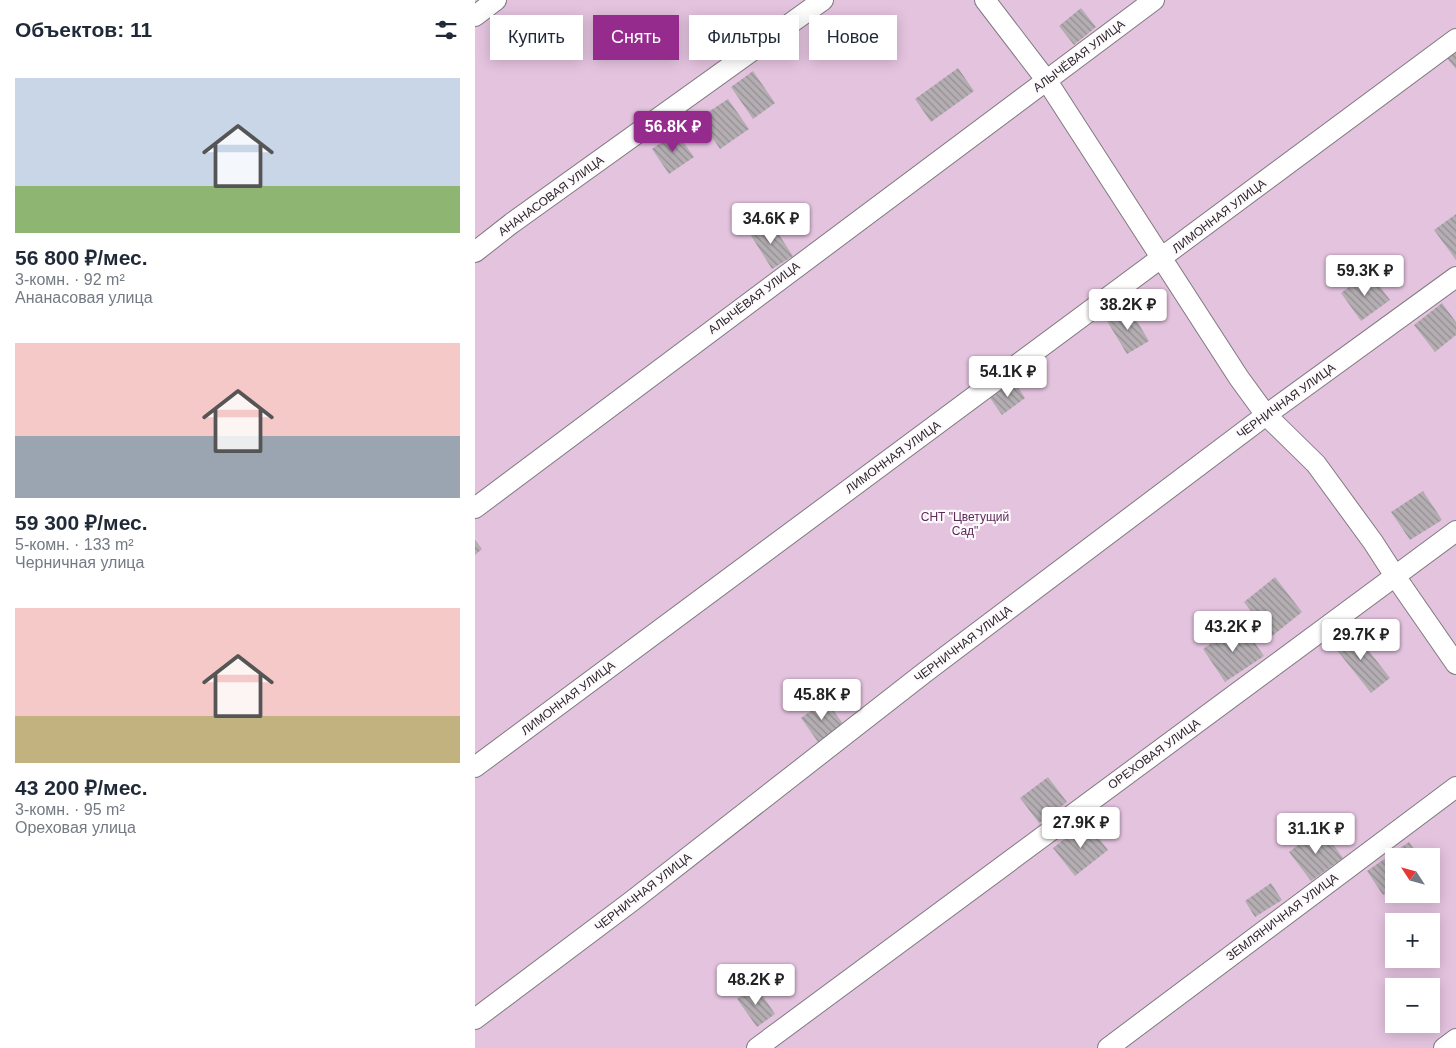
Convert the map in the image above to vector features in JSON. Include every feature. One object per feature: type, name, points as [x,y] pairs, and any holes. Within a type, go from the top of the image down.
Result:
[{"type":"street","points":[[475,16],[496,0]]},
{"type":"street","name":"АНАНАСОВАЯ УЛИЦА","points":[[475,252],[520,217],[823,0]]},
{"type":"street","points":[[985,0],[1047,81],[1239,378],[1266,415],[1316,464],[1373,542],[1456,664]]},
{"type":"street","name":"АЛЫЧЁВАЯ УЛИЦА","points":[[475,508],[1154,0]]},
{"type":"street","name":"ЛИМОННАЯ УЛИЦА","points":[[475,767],[692,604],[1456,40]]},
{"type":"street","name":"ЧЕРНИЧНАЯ УЛИЦА","points":[[475,1019],[632,901],[924,673],[1266,415],[1456,277]]},
{"type":"street","name":"ОРЕХОВАЯ УЛИЦА","points":[[757,1048],[1456,531]]},
{"type":"street","name":"ЗЕМЛЯНИЧНАЯ УЛИЦА","points":[[1107,1048],[1456,787]]},
{"type":"street","points":[[1444,1048],[1456,1039]]},
{"type":"green space","name":"СНТ \"Цветущий Сад\"","points":[[475,0],[1456,0],[1456,1048],[475,1048]]},
{"type":"building","points":[[1081,8],[1096,27],[1074,45],[1059,26]]},
{"type":"building","points":[[1456,50],[1456,69],[1447,58]]},
{"type":"building","points":[[958,68],[974,91],[931,122],[915,99]]},
{"type":"building","points":[[753,71],[775,103],[753,119],[731,87]]},
{"type":"building","points":[[728,99],[749,129],[720,149],[699,118]]},
{"type":"building","points":[[676,132],[694,157],[669,174],[652,149]]},
{"type":"building","points":[[1456,214],[1456,260],[1434,230]]},
{"type":"building","points":[[770,221],[793,256],[772,269],[750,234]]},
{"type":"building","points":[[1369,272],[1390,300],[1361,321],[1341,293]]},
{"type":"building","points":[[1442,303],[1456,322],[1456,335],[1435,352],[1414,325]]},
{"type":"building","points":[[1129,308],[1149,341],[1127,354],[1107,321]]},
{"type":"building","points":[[1014,381],[1025,398],[1002,415],[990,398]]},
{"type":"building","points":[[1423,491],[1442,520],[1410,540],[1391,512]]},
{"type":"building","points":[[475,540],[482,549],[475,555]]},
{"type":"building","points":[[1275,577],[1302,612],[1271,637],[1244,602]]},
{"type":"building","points":[[1241,623],[1264,656],[1225,682],[1203,649]]},
{"type":"building","points":[[1351,628],[1390,678],[1371,693],[1332,644]]},
{"type":"building","points":[[826,700],[843,724],[818,742],[801,718]]},
{"type":"building","points":[[1048,777],[1067,802],[1039,823],[1020,798]]},
{"type":"building","points":[[1086,822],[1108,850],[1075,876],[1053,848]]},
{"type":"building","points":[[1321,828],[1343,858],[1311,881],[1289,852]]},
{"type":"building","points":[[1409,842],[1413,848],[1400,848]]},
{"type":"building","points":[[1385,859],[1385,894],[1383,895],[1367,871]]},
{"type":"building","points":[[1271,883],[1282,900],[1255,917],[1245,901]]},
{"type":"building","points":[[756,986],[775,1014],[757,1027],[737,999]]}]
